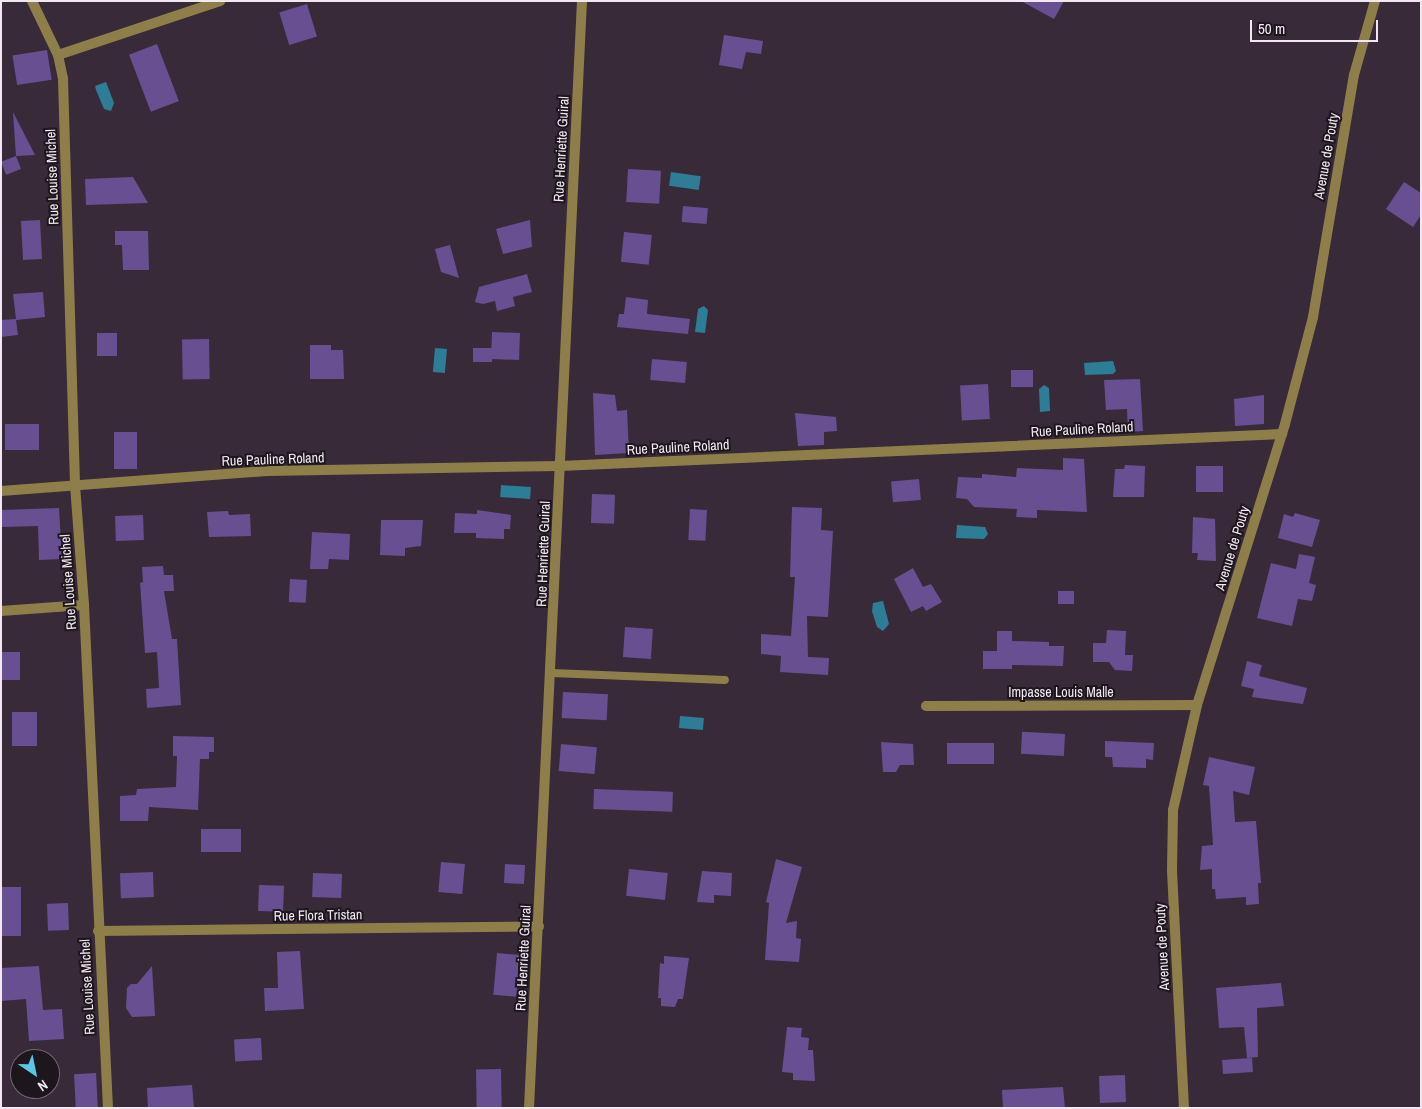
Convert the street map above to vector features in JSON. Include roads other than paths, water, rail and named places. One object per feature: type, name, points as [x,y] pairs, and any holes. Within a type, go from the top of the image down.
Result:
[{"type":"street","name":"Rue Louise Michel","points":[[32,1],[58,56],[63,80],[75,485],[84,605],[98,931],[108,1108]]},
{"type":"street","points":[[58,56],[220,1]]},
{"type":"street","name":"Rue Henriette Guiral","points":[[529,1108],[552,673],[582,1]]},
{"type":"street","name":"Avenue de Pouty","points":[[1184,1108],[1172,870],[1173,810],[1197,706],[1282,434],[1313,317],[1354,75],[1374,1]]},
{"type":"street","name":"Rue Pauline Roland","points":[[1,491],[267,471],[560,466],[1282,434]]},
{"type":"street","points":[[1,611],[84,605]]},
{"type":"street","name":"Impasse Louis Malle","points":[[926,706],[1197,706]]},
{"type":"street","name":"Rue Flora Tristan","points":[[98,931],[539,926]]},
{"type":"lane","points":[[552,673],[725,680]]},
{"type":"water","points":[[106,82],[114,103],[111,111],[104,109],[95,86]]},
{"type":"water","points":[[671,172],[701,176],[699,190],[669,186]]},
{"type":"water","points":[[704,306],[708,310],[705,333],[695,332],[698,309]]},
{"type":"water","points":[[435,348],[447,349],[445,373],[433,372]]},
{"type":"water","points":[[1113,361],[1116,371],[1113,374],[1085,375],[1084,363]]},
{"type":"water","points":[[1044,385],[1049,388],[1050,411],[1040,412],[1039,389]]},
{"type":"water","points":[[501,485],[531,487],[530,499],[500,497]]},
{"type":"water","points":[[957,525],[985,527],[988,534],[984,539],[956,538]]},
{"type":"water","points":[[883,601],[889,624],[883,631],[877,627],[872,611],[873,603]]},
{"type":"water","points":[[680,716],[704,718],[703,730],[679,728]]}]
